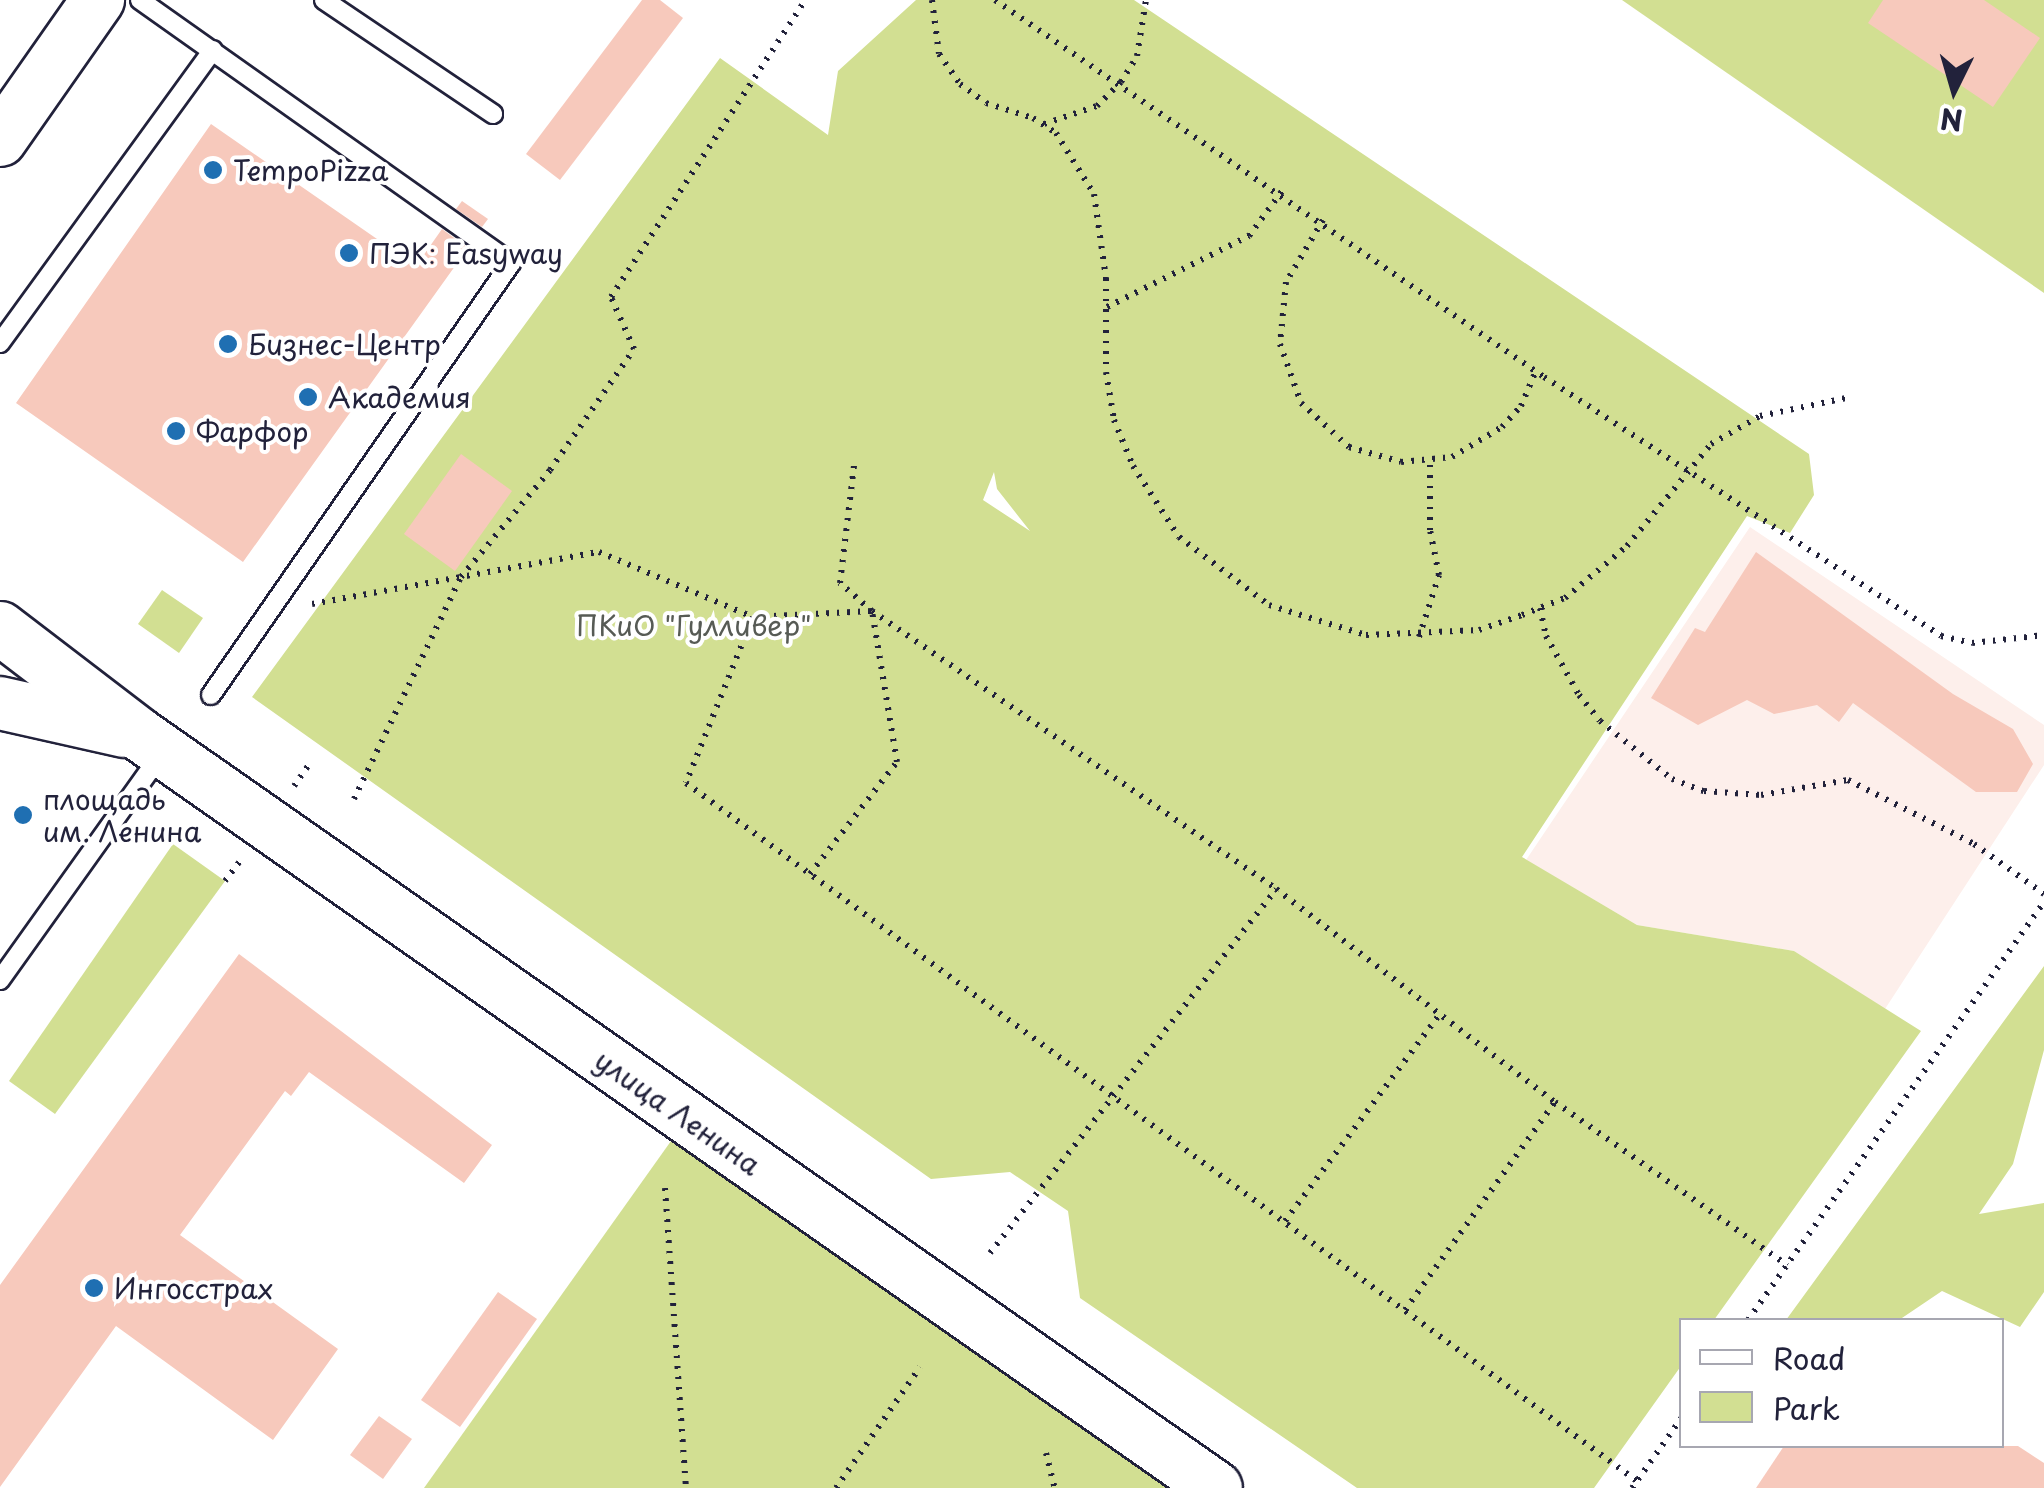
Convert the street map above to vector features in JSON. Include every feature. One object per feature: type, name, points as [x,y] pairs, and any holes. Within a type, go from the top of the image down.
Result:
[{"type":"main road","points":[[0,140],[98,0]]},
{"type":"main road","name":"улица Ленина","points":[[0,628],[152,742],[1216,1488]]},
{"type":"main road","name":"улица Ленина","points":[[0,703],[152,742]]},
{"type":"lane","points":[[140,0],[511,262],[212,695]]},
{"type":"lane","points":[[332,2],[492,114]]},
{"type":"lane","points":[[0,343],[213,50]]},
{"type":"lane","points":[[0,980],[152,742]]},
{"type":"path","points":[[354,799],[461,577],[550,470],[634,349],[610,297],[804,0]]},
{"type":"path","points":[[932,0],[939,54],[960,84],[986,102],[1043,124],[1076,157],[1094,194],[1114,420],[1133,466],[1179,537],[1234,584],[1300,618],[1366,635],[1420,637],[1479,630],[1565,598],[1627,546],[1710,444],[1760,416],[1846,398]]},
{"type":"path","points":[[995,0],[1282,191],[1536,371],[1942,636],[1972,643],[2044,635]]},
{"type":"path","points":[[1043,124],[1097,106],[1120,82],[1137,56],[1146,0]]},
{"type":"path","points":[[1106,307],[1248,236],[1282,191]]},
{"type":"path","points":[[1324,220],[1286,282],[1279,312],[1286,374],[1322,427],[1349,447],[1401,462],[1452,457],[1502,426],[1521,406],[1536,371]]},
{"type":"path","points":[[1420,637],[1440,575],[1430,530],[1430,462]]},
{"type":"path","points":[[854,465],[840,583],[872,610],[1276,889],[1555,1102],[1787,1265]]},
{"type":"path","points":[[272,607],[352,600],[599,552],[753,617],[872,610]]},
{"type":"path","points":[[1540,608],[1552,651],[1579,695],[1600,721],[1672,779],[1704,791],[1761,795],[1848,780],[1974,844],[2044,898],[1749,1318]]},
{"type":"path","points":[[810,874],[897,762],[872,610]]},
{"type":"path","points":[[753,617],[686,783],[1285,1221],[1634,1484],[1679,1421]]},
{"type":"path","points":[[990,1253],[1276,889]]},
{"type":"path","points":[[1285,1221],[1440,1014]]},
{"type":"path","points":[[1405,1310],[1555,1102]]},
{"type":"path","points":[[665,1188],[686,1488]]},
{"type":"path","points":[[836,1488],[920,1367]]},
{"type":"path","points":[[1046,1453],[1055,1488]]},
{"type":"shaded area","points":[[1750,527],[2044,725],[2044,765],[1885,1009],[1794,951],[1637,925],[1526,860]]},
{"type":"green space","name":"ПКиО \"Гулливер\"","points":[[916,0],[1134,0],[1809,454],[1814,495],[1790,533],[1747,516],[1522,857],[1637,925],[1794,951],[1921,1031],[1715,1318],[1679,1318],[1679,1369],[1594,1488],[1357,1488],[1080,1298],[1068,1211],[1010,1172],[931,1179],[252,697],[720,58],[828,135],[838,71]],"holes":[[[994,472],[997,489],[1030,531],[983,500]]]},
{"type":"green space","points":[[1622,0],[2044,0],[2044,293]]},
{"type":"green space","points":[[162,590],[203,618],[179,653],[138,624]]},
{"type":"green space","points":[[173,844],[225,881],[55,1114],[9,1081]]},
{"type":"green space","points":[[2044,966],[2044,1050],[2013,1164],[1979,1214],[2044,1203],[2044,1292],[2020,1327],[1942,1291],[1902,1318],[1787,1318]]},
{"type":"green space","points":[[671,1141],[1174,1488],[424,1488]]},
{"type":"building","points":[[642,0],[660,0],[683,18],[560,180],[526,154]]},
{"type":"building","points":[[1883,0],[1984,0],[2040,38],[1993,107],[1868,23]]},
{"type":"building","name":"Бизнес-Центр","points":[[211,124],[416,266],[442,229],[468,248],[243,562],[16,403]]},
{"type":"building","points":[[462,201],[488,219],[482,227],[456,209]]},
{"type":"building","points":[[461,454],[512,491],[455,571],[404,534]]},
{"type":"building","points":[[1756,552],[1953,694],[2013,729],[2033,764],[2017,792],[1976,792],[1853,703],[1839,722],[1817,705],[1774,714],[1747,700],[1698,725],[1651,698],[1695,628],[1705,632]]},
{"type":"building","points":[[239,954],[492,1145],[464,1183],[309,1072],[291,1096],[285,1091],[180,1235],[338,1349],[273,1440],[116,1326],[0,1487],[0,1285]]},
{"type":"building","points":[[498,1292],[537,1319],[460,1427],[421,1400]]},
{"type":"building","points":[[379,1416],[412,1439],[383,1479],[350,1455]]},
{"type":"building","points":[[2018,1446],[2044,1463],[2044,1488],[1756,1488],[1783,1448]]},
{"type":"place","name":"TempoPizza","points":[[213,170]]},
{"type":"place","name":"ПЭК: Easyway","points":[[349,253]]},
{"type":"place","name":"Бизнес-Центр","points":[[228,344]]},
{"type":"place","name":"Академия","points":[[308,397]]},
{"type":"place","name":"Фарфор","points":[[176,431]]},
{"type":"place","name":"площадь им. Ленина","points":[[23,815]]},
{"type":"place","name":"Ингосстрах","points":[[94,1288]]}]
